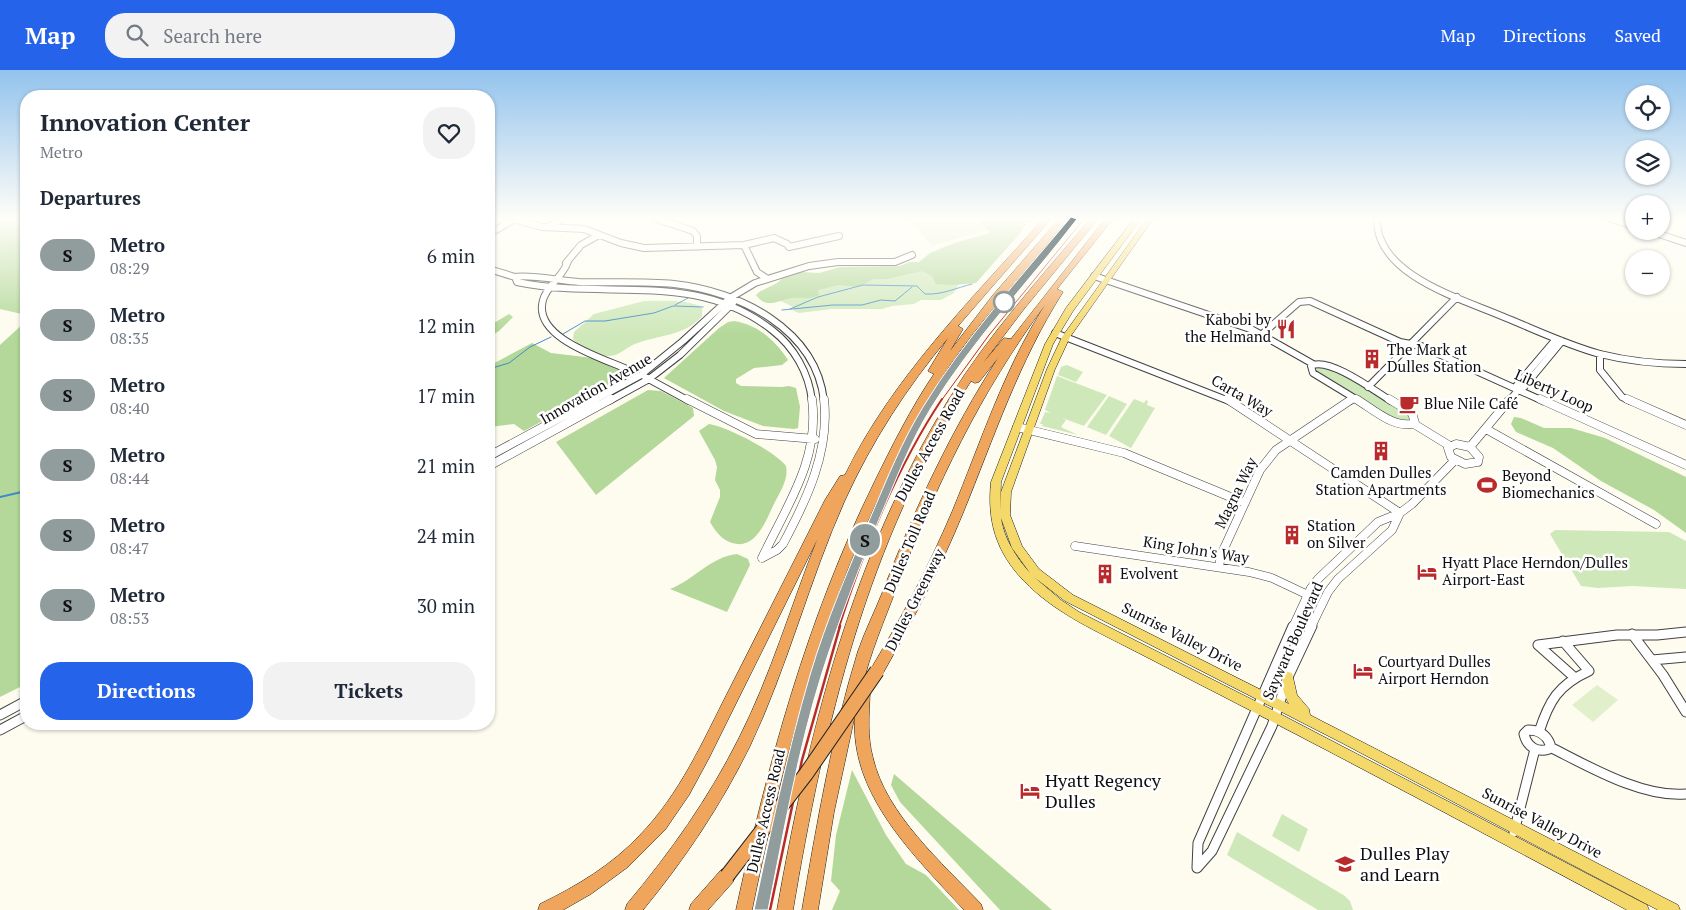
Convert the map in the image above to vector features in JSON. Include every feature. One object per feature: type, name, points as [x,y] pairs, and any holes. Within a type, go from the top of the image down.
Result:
[{"type":"highway","points":[[546,910],[588,888],[618,866],[645,842],[675,805],[703,757],[831,500],[915,373],[1013,258]]},
{"type":"highway","points":[[880,480],[889,451],[946,349],[964,323],[1008,271],[1015,258]]},
{"type":"highway","name":"Dulles Access Road","points":[[744,910],[764,815],[800,682],[839,571],[880,480],[924,398],[952,354],[981,315],[1030,258]]},
{"type":"highway","name":"Dulles Access Road","points":[[785,910],[804,806],[818,750],[856,609],[887,528],[926,446],[953,400],[988,350],[1062,258]]},
{"type":"highway","name":"Dulles Toll Road","points":[[810,910],[830,791],[843,733],[866,648],[928,498],[957,439],[1004,356],[1052,289],[1079,258]]},
{"type":"highway","name":"Dulles Greenway","points":[[697,910],[727,876],[818,758],[876,671],[912,609],[945,540],[1032,334],[1079,258]]},
{"type":"highway","points":[[926,446],[964,394],[1036,303],[1052,289]]},
{"type":"highway","points":[[633,910],[692,833],[718,792],[739,753],[769,685],[838,505],[861,456]]},
{"type":"highway","points":[[881,614],[860,711],[862,742],[868,765],[881,797],[898,826],[975,910]]},
{"type":"main road","name":"Sunrise Valley Drive","points":[[1107,258],[1055,332],[996,482],[993,505],[1000,537],[1020,570],[1036,587],[1075,615],[1257,708],[1642,910]]},
{"type":"main road","name":"Sunrise Valley Drive","points":[[1122,258],[1066,337],[1051,369],[1008,484],[1004,503],[1005,515],[1013,540],[1036,572],[1069,598],[1515,826],[1673,910]]},
{"type":"main road","points":[[1288,677],[1290,697],[1298,707],[1348,740]]},
{"type":"street","points":[[570,258],[563,272],[549,287],[542,300],[540,308],[541,317],[546,325],[569,343],[629,370]]},
{"type":"street","points":[[751,258],[757,272],[766,278]]},
{"type":"street","points":[[730,301],[766,278],[792,270],[821,264],[895,262],[904,258]]},
{"type":"street","points":[[1394,258],[1426,283],[1457,298],[1559,340],[1600,354],[1644,362],[1686,364]]},
{"type":"street","points":[[495,271],[515,277],[522,276],[581,284],[675,284],[708,290],[730,301],[767,315],[795,337],[808,353],[824,389],[824,440],[814,477],[780,549],[762,558],[806,465],[812,439],[813,397],[808,377],[800,359],[786,341],[770,327],[730,301],[666,290],[584,290],[549,287],[517,282],[515,277]]},
{"type":"street","points":[[1094,276],[1260,335],[1313,364],[1328,364],[1412,413],[1415,418],[1414,424]]},
{"type":"street","points":[[1368,387],[1457,298]]},
{"type":"street","name":"Innovation Avenue","points":[[495,453],[641,375],[730,301]]},
{"type":"street","name":"Innovation Avenue","points":[[495,463],[649,379],[680,355],[730,301]]},
{"type":"street","name":"Liberty Loop","points":[[1260,335],[1299,302],[1310,301],[1402,342],[1421,346],[1686,465]]},
{"type":"street","name":"Carta Way","points":[[1055,332],[1223,397],[1400,513]]},
{"type":"street","points":[[1470,447],[1519,389],[1524,387],[1559,340]]},
{"type":"street","name":"Liberty Loop","points":[[1600,354],[1600,370],[1622,397],[1686,425]]},
{"type":"street","points":[[1313,364],[1311,370],[1313,373],[1397,424],[1407,426],[1414,424],[1450,446],[1456,444],[1470,447],[1479,457],[1478,462],[1470,464],[1455,460],[1449,454],[1450,446]]},
{"type":"street","points":[[641,375],[737,426],[756,434],[824,440]]},
{"type":"street","name":"Magna Way","points":[[1219,567],[1221,555],[1267,459],[1354,398]]},
{"type":"street","points":[[1017,427],[1124,453],[1245,503]]},
{"type":"street","points":[[1486,429],[1656,524]]},
{"type":"street","name":"Sayward Boulevard","points":[[1400,513],[1392,530],[1332,585],[1288,677],[1274,717],[1212,851],[1197,868],[1198,843],[1261,695],[1308,595],[1323,572],[1378,522],[1400,513],[1455,460]]},
{"type":"street","name":"King John's Way","points":[[1075,546],[1219,567],[1272,578],[1308,595]]},
{"type":"street","points":[[1574,677],[1538,645],[1632,634],[1656,635],[1686,632]]},
{"type":"street","points":[[1632,634],[1652,660],[1686,712]]},
{"type":"street","points":[[1540,732],[1550,703],[1564,684],[1574,677],[1590,671],[1563,641]]},
{"type":"street","points":[[1652,660],[1686,658]]},
{"type":"street","points":[[0,715],[20,704]]},
{"type":"street","points":[[0,730],[20,719]]},
{"type":"street","points":[[1528,730],[1540,732],[1549,740],[1550,747],[1543,751],[1535,749],[1528,743],[1524,734],[1528,730]]},
{"type":"street","points":[[1550,747],[1593,768],[1639,786],[1664,793],[1686,794]]},
{"type":"street","points":[[1513,843],[1515,826],[1519,817],[1535,749]]},
{"type":"green space","points":[[0,258],[20,258],[20,314],[0,309]]},
{"type":"green space","points":[[924,258],[998,258],[976,283],[936,284],[932,276],[922,271],[887,279],[874,279],[858,287],[838,285],[818,290],[819,295],[812,297],[792,298],[773,303],[764,302],[756,295],[783,278],[802,272],[819,273],[840,267],[900,266],[910,262],[919,262]]},
{"type":"green space","points":[[926,269],[961,280],[954,293],[941,300],[921,300],[914,304],[882,309],[832,309],[799,313],[794,311],[793,307],[777,299],[775,292]]},
{"type":"green space","points":[[644,301],[690,303],[702,308],[702,316],[688,328],[635,344],[611,356],[590,351],[573,339],[574,332],[594,314]]},
{"type":"green space","points":[[509,314],[513,317],[495,333],[495,322]]},
{"type":"green space","points":[[734,321],[750,326],[765,334],[778,346],[788,360],[782,365],[754,368],[736,379],[736,383],[741,386],[789,386],[796,388],[800,407],[798,428],[763,426],[724,411],[664,378],[719,328],[728,322]]},
{"type":"green space","points":[[20,327],[20,687],[0,697],[0,345]]},
{"type":"green space","points":[[532,343],[551,353],[593,358],[630,374],[524,431],[514,424],[495,426],[495,363]]},
{"type":"green space","points":[[1067,365],[1083,372],[1076,382],[1058,375],[1061,367]]},
{"type":"green space","points":[[1328,366],[1409,414],[1411,421],[1398,422],[1316,371],[1317,367]]},
{"type":"green space","points":[[1057,376],[1107,395],[1084,426],[1062,418],[1066,420],[1061,427],[1078,435],[1040,424],[1045,412],[1051,413],[1045,410]]},
{"type":"green space","points":[[648,390],[661,391],[693,408],[694,416],[596,495],[556,442]]},
{"type":"green space","points":[[1109,396],[1127,404],[1106,435],[1087,427]]},
{"type":"green space","points":[[1134,399],[1144,403],[1146,400],[1148,401],[1147,405],[1155,408],[1131,448],[1109,436]]},
{"type":"green space","points":[[1514,417],[1544,428],[1571,428],[1605,438],[1686,477],[1686,533],[1654,510],[1601,481],[1553,448],[1516,432],[1511,424]]},
{"type":"green space","points":[[709,424],[750,441],[772,454],[786,466],[785,481],[763,527],[747,543],[728,542],[719,535],[710,522],[720,497],[720,490],[715,480],[717,467],[715,460],[699,431]]},
{"type":"green space","points":[[1555,530],[1669,532],[1686,541],[1686,589],[1633,586],[1598,588],[1581,586],[1550,534]]},
{"type":"green space","points":[[737,554],[748,559],[750,565],[727,612],[670,589],[719,559]]},
{"type":"green space","points":[[1597,685],[1618,700],[1593,722],[1572,705]]},
{"type":"green space","points":[[852,770],[886,835],[906,864],[926,875],[959,910],[832,910],[840,891],[831,881],[836,835]]},
{"type":"green space","points":[[894,774],[1052,910],[1000,910],[900,802],[891,785]]},
{"type":"green space","points":[[1282,814],[1308,829],[1299,852],[1272,836]]},
{"type":"green space","points":[[1237,832],[1345,896],[1350,901],[1353,910],[1318,910],[1227,855]]},
{"type":"waterway","points":[[790,309],[818,297],[863,285],[917,286],[925,294],[931,294],[972,284]]},
{"type":"waterway","points":[[782,310],[833,305],[862,305],[881,300],[895,301],[912,287]]},
{"type":"waterway","points":[[675,305],[688,298]]},
{"type":"waterway","points":[[563,334],[585,321],[605,321],[654,313],[673,306],[703,307]]},
{"type":"waterway","points":[[495,367],[509,363],[530,347],[551,337]]},
{"type":"waterway","points":[[0,497],[20,492]]},
{"type":"railway","points":[[932,401],[983,327],[1041,258]]},
{"type":"railway","points":[[941,401],[989,335],[1052,258]]},
{"type":"railway","points":[[906,446],[933,399]]},
{"type":"railway","points":[[839,627],[870,539],[896,481],[925,425],[942,399]]},
{"type":"railway","points":[[770,910],[802,760],[840,626]]},
{"type":"railway","points":[[761,910],[796,747],[826,643]]},
{"type":"metro line","name":"S","points":[[761,910],[787,785],[816,674],[848,581],[884,496],[900,460],[939,387],[983,327],[1041,258]]},
{"type":"place","name":"Kabobi by the Helmand","points":[[1286,329]]},
{"type":"place","name":"The Mark at Dulles Station","points":[[1372,359]]},
{"type":"place","name":"Blue Nile Café","points":[[1409,404]]},
{"type":"place","name":"Camden Dulles Station Apartments","points":[[1381,451]]},
{"type":"place","name":"Beyond Biomechanics","points":[[1487,485]]},
{"type":"place","name":"Station on Silver","points":[[1292,535]]},
{"type":"place","name":"Hyatt Place Herndon/Dulles Airport-East","points":[[1427,572]]},
{"type":"place","name":"Evolvent","points":[[1105,574]]},
{"type":"place","name":"Courtyard Dulles Airport Herndon","points":[[1363,671]]},
{"type":"place","name":"Hyatt Regency Dulles","points":[[1030,791]]},
{"type":"place","name":"Dulles Play and Learn","points":[[1345,864]]}]
